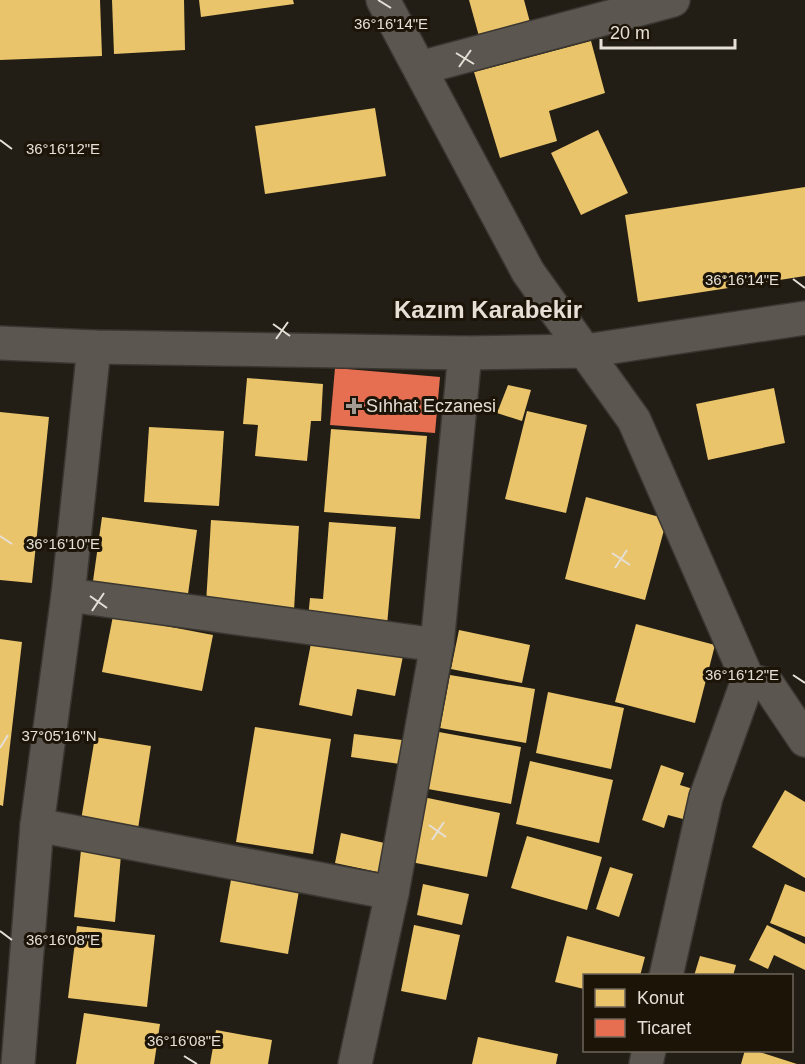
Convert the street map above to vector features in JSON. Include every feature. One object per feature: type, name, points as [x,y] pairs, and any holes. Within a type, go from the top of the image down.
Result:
[{"type":"street","points":[[383,0],[528,272],[634,420],[748,680],[706,797],[666,974]]},
{"type":"street","points":[[420,68],[673,0]]},
{"type":"street","points":[[0,344],[465,352],[585,351],[805,318]]},
{"type":"street","points":[[18,1064],[37,825],[68,595],[94,347]]},
{"type":"street","points":[[355,1064],[392,893],[437,645],[465,352]]},
{"type":"street","points":[[68,595],[437,645]]},
{"type":"street","points":[[748,680],[768,685],[805,740]]},
{"type":"street","points":[[37,825],[392,893]]},
{"type":"building: Konut","points":[[0,0],[100,0],[102,56],[0,60]]},
{"type":"building: Konut","points":[[112,0],[184,0],[185,50],[114,54]]},
{"type":"building: Konut","points":[[199,0],[293,0],[294,4],[201,17]]},
{"type":"building: Konut","points":[[469,0],[524,0],[531,26],[480,40]]},
{"type":"building: Konut","points":[[591,41],[605,93],[549,111],[557,141],[500,158],[474,72]]},
{"type":"building: Konut","points":[[375,108],[386,176],[265,194],[255,126]]},
{"type":"building: Konut","points":[[598,130],[628,193],[581,215],[551,153]]},
{"type":"building: Konut","points":[[805,187],[805,276],[638,302],[625,215]]},
{"type":"building: Konut","points":[[247,378],[323,384],[321,421],[311,421],[307,461],[255,456],[258,425],[243,424]]},
{"type":"building: Konut","points":[[508,385],[531,390],[522,421],[497,413]]},
{"type":"building: Konut","points":[[774,388],[785,443],[708,460],[696,404]]},
{"type":"building: Konut","points":[[527,411],[587,425],[566,513],[505,499]]},
{"type":"building: Konut","points":[[0,412],[49,417],[32,583],[0,580]]},
{"type":"building: Konut","points":[[149,427],[224,431],[219,506],[144,502]]},
{"type":"building: Konut","points":[[331,429],[427,436],[420,519],[324,512]]},
{"type":"building: Konut","points":[[586,497],[667,519],[645,600],[565,579]]},
{"type":"building: Konut","points":[[102,517],[197,530],[188,594],[93,581]]},
{"type":"building: Konut","points":[[211,520],[299,526],[294,610],[206,604]]},
{"type":"building: Konut","points":[[329,522],[396,527],[387,625],[308,618],[310,598],[323,599]]},
{"type":"building: Konut","points":[[113,616],[213,635],[202,691],[102,672]]},
{"type":"building: Konut","points":[[636,624],[715,645],[695,723],[615,702]]},
{"type":"building: Konut","points":[[459,630],[530,645],[522,683],[451,669]]},
{"type":"building: Konut","points":[[313,633],[404,651],[395,696],[357,689],[352,716],[299,705]]},
{"type":"building: Konut","points":[[0,639],[22,642],[3,806],[0,805]]},
{"type":"building: Konut","points":[[450,675],[535,689],[526,743],[440,728]]},
{"type":"building: Konut","points":[[548,692],[624,708],[611,769],[536,753]]},
{"type":"building: Konut","points":[[255,727],[331,739],[313,854],[236,842]]},
{"type":"building: Konut","points":[[439,732],[521,747],[511,804],[428,789]]},
{"type":"building: Konut","points":[[354,734],[410,741],[407,765],[351,757]]},
{"type":"building: Konut","points":[[95,737],[151,746],[137,835],[80,826]]},
{"type":"building: Konut","points":[[530,761],[613,780],[599,843],[516,824]]},
{"type":"building: Konut","points":[[661,765],[684,773],[680,785],[693,789],[683,819],[668,815],[664,828],[642,820]]},
{"type":"building: Konut","points":[[785,790],[805,802],[805,878],[752,847]]},
{"type":"building: Konut","points":[[423,797],[500,813],[487,877],[411,862]]},
{"type":"building: Konut","points":[[341,833],[393,845],[387,874],[335,863]]},
{"type":"building: Konut","points":[[527,836],[602,857],[587,910],[511,888]]},
{"type":"building: Konut","points":[[81,850],[121,855],[115,922],[74,917]]},
{"type":"building: Konut","points":[[610,867],[633,874],[619,917],[596,909]]},
{"type":"building: Konut","points":[[232,874],[300,885],[288,954],[220,942]]},
{"type":"building: Konut","points":[[423,884],[469,894],[462,925],[417,915]]},
{"type":"building: Konut","points":[[785,884],[805,892],[805,937],[770,923]]},
{"type":"building: Konut","points":[[414,925],[460,935],[446,1000],[401,991]]},
{"type":"building: Konut","points":[[767,925],[805,944],[805,970],[774,955],[768,969],[749,960]]},
{"type":"building: Konut","points":[[77,926],[155,935],[147,1007],[68,998]]},
{"type":"building: Konut","points":[[567,936],[645,957],[641,974],[583,974],[583,989],[555,982]]},
{"type":"building: Konut","points":[[700,956],[736,965],[734,974],[695,974]]},
{"type":"building: Konut","points":[[84,1013],[160,1024],[154,1064],[76,1064]]},
{"type":"building: Konut","points":[[216,1030],[272,1040],[268,1064],[210,1064]]},
{"type":"building: Konut","points":[[478,1037],[558,1054],[556,1064],[472,1064]]},
{"type":"building: Konut","points":[[744,1052],[759,1052],[797,1064],[741,1064]]},
{"type":"building: Ticaret","points":[[335,368],[440,377],[435,433],[330,425]]},
{"type":"place","name":"Sıhhat Eczanesi","points":[[354,406]]},
{"type":"district","name":"Kazım Karabekir","points":[[488,310]]}]
